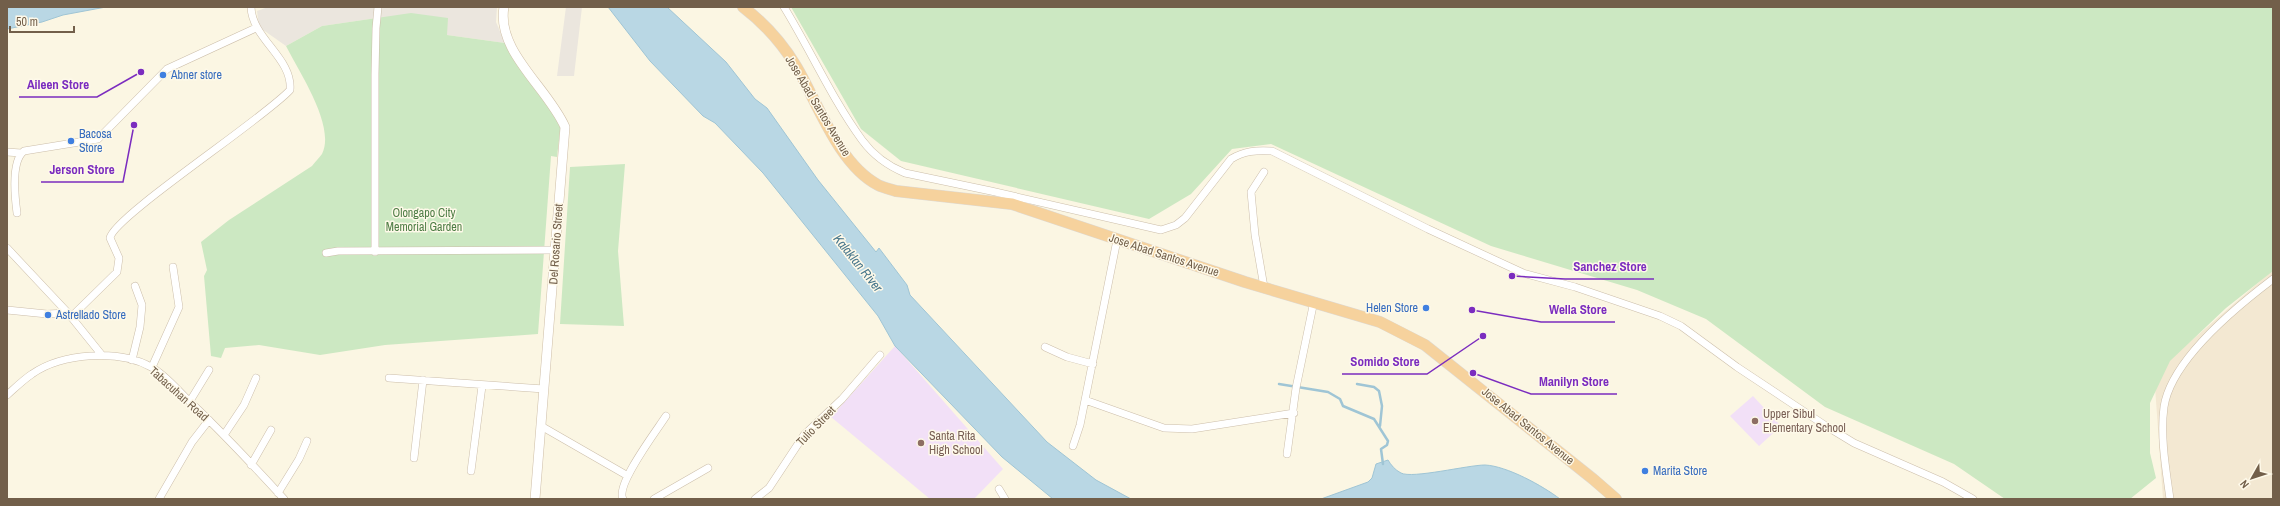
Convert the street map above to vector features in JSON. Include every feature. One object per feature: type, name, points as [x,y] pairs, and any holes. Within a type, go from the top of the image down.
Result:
[{"type":"highway","name":"Jose Abad Santos Avenue","points":[[743,7],[764,25],[778,40],[796,66],[843,152],[859,171],[878,185],[896,191],[1012,204],[1117,240],[1380,322],[1425,345],[1616,499]]},
{"type":"main road","name":"Del Rosario Street","points":[[504,7],[502,22],[504,33],[512,49],[554,107],[564,128],[556,250],[535,499]]},
{"type":"street","points":[[7,310],[69,315],[118,272],[119,258],[110,238],[114,230],[152,197],[285,96],[290,90],[291,82],[286,69],[256,28],[251,7]]},
{"type":"street","points":[[375,252],[375,74],[378,7]]},
{"type":"street","points":[[784,7],[862,140],[882,161],[894,169],[905,173],[991,190],[1161,230],[1176,225],[1185,218],[1231,159],[1240,154],[1254,150],[1272,151],[1428,229],[1523,273],[1575,287],[1660,316],[1681,326],[1737,367],[1854,443],[1943,482],[1973,499]]},
{"type":"street","points":[[7,152],[21,153],[35,148],[98,139],[108,131],[167,69],[256,28]]},
{"type":"street","points":[[17,213],[15,176],[21,153]]},
{"type":"street","points":[[1264,172],[1251,192],[1255,236],[1264,287]]},
{"type":"street","points":[[1073,446],[1093,364],[1117,240]]},
{"type":"street","points":[[7,248],[69,315],[101,354]]},
{"type":"street","points":[[326,253],[338,251],[556,250]]},
{"type":"street","points":[[152,367],[179,307],[173,267]]},
{"type":"street","points":[[2170,499],[2166,468],[2164,408],[2167,394],[2174,380],[2193,351],[2204,339],[2273,279]]},
{"type":"street","points":[[132,360],[140,327],[142,305],[136,286]]},
{"type":"street","points":[[1287,454],[1294,413],[1296,388],[1314,301]]},
{"type":"street","points":[[1045,347],[1067,357],[1093,364]]},
{"type":"street","name":"Tabacuhan Road","points":[[7,396],[32,373],[48,365],[101,354],[132,360],[152,367],[190,401],[284,499]]},
{"type":"street","name":"Tulio Street","points":[[755,499],[769,488],[804,435],[842,399],[880,355]]},
{"type":"street","points":[[190,401],[209,370]]},
{"type":"street","points":[[224,435],[244,405],[256,378]]},
{"type":"street","points":[[389,378],[482,386],[544,389]]},
{"type":"street","points":[[414,458],[423,380]]},
{"type":"street","points":[[471,471],[482,386]]},
{"type":"street","points":[[1085,400],[1164,428],[1192,429],[1294,413]]},
{"type":"street","points":[[623,499],[621,495],[622,488],[628,476],[666,416]]},
{"type":"street","points":[[159,499],[192,442],[209,420]]},
{"type":"street","points":[[541,426],[628,476]]},
{"type":"street","points":[[251,465],[271,430]]},
{"type":"street","points":[[278,493],[299,459],[307,441]]},
{"type":"street","points":[[654,499],[708,468]]},
{"type":"street","points":[[999,489],[1005,499]]},
{"type":"shaded area","points":[[268,7],[497,7],[496,22],[505,43],[447,35],[377,18],[322,26],[286,46],[259,27],[257,11]]},
{"type":"shaded area","points":[[566,7],[582,7],[574,76],[557,76]]},
{"type":"shaded area","points":[[2273,270],[2273,499],[2163,499],[2154,373]]},
{"type":"shaded area","name":"Santa Rita High School","points":[[895,346],[1003,469],[974,499],[930,499],[831,417]]},
{"type":"shaded area","name":"Upper Sibul Elementary School","points":[[1753,396],[1781,426],[1759,446],[1730,416]]},
{"type":"green space","points":[[791,7],[2273,7],[2273,271],[2226,308],[2170,361],[2150,403],[2150,453],[2156,478],[2130,499],[2005,499],[1954,464],[1825,407],[1706,319],[1637,290],[1491,246],[1271,144],[1232,149],[1191,194],[1149,219],[901,161],[861,129]]},
{"type":"green space","name":"Olongapo City Memorial Garden","points":[[411,13],[448,18],[447,35],[505,43],[561,123],[557,157],[551,156],[538,334],[385,345],[320,355],[259,345],[225,348],[221,358],[211,356],[204,276],[207,270],[201,242],[229,220],[312,166],[322,154],[325,142],[324,129],[314,99],[286,46],[322,26]]},
{"type":"green space","points":[[625,164],[618,251],[624,326],[560,324],[570,167]]},
{"type":"water","points":[[7,7],[106,7],[63,15],[42,22],[7,29]]},
{"type":"water","name":"Kalaklan River","points":[[608,7],[667,7],[726,62],[755,99],[767,108],[818,180],[876,252],[879,248],[907,285],[910,295],[1047,442],[1096,480],[1131,499],[1053,499],[1002,457],[895,346],[878,316],[763,173],[715,123],[703,116],[650,61]]},
{"type":"water","points":[[1388,460],[1392,466],[1401,473],[1407,474],[1428,473],[1485,465],[1494,466],[1514,473],[1544,488],[1560,499],[1321,499],[1368,482],[1372,478],[1376,464]]},
{"type":"waterway","points":[[1279,384],[1328,392],[1340,399],[1343,406],[1374,419],[1388,441],[1387,445],[1381,449],[1383,464]]},
{"type":"waterway","points":[[1357,384],[1374,387],[1379,391],[1382,406],[1380,426]]},
{"type":"place","name":"Aileen Store","points":[[141,72]]},
{"type":"place","name":"Abner store","points":[[163,75]]},
{"type":"place","name":"Jerson Store","points":[[134,125]]},
{"type":"place","name":"Bacosa Store","points":[[71,141]]},
{"type":"place","name":"Sanchez Store","points":[[1512,276]]},
{"type":"place","name":"Helen Store","points":[[1426,308]]},
{"type":"place","name":"Wella Store","points":[[1472,310]]},
{"type":"place","name":"Astrellado Store","points":[[48,315]]},
{"type":"place","name":"Somido Store","points":[[1483,336]]},
{"type":"place","name":"Manilyn Store","points":[[1473,373]]},
{"type":"place","name":"Upper Sibul Elementary School","points":[[1755,421]]},
{"type":"place","name":"Santa Rita High School","points":[[921,443]]},
{"type":"place","name":"Marita Store","points":[[1645,471]]}]
